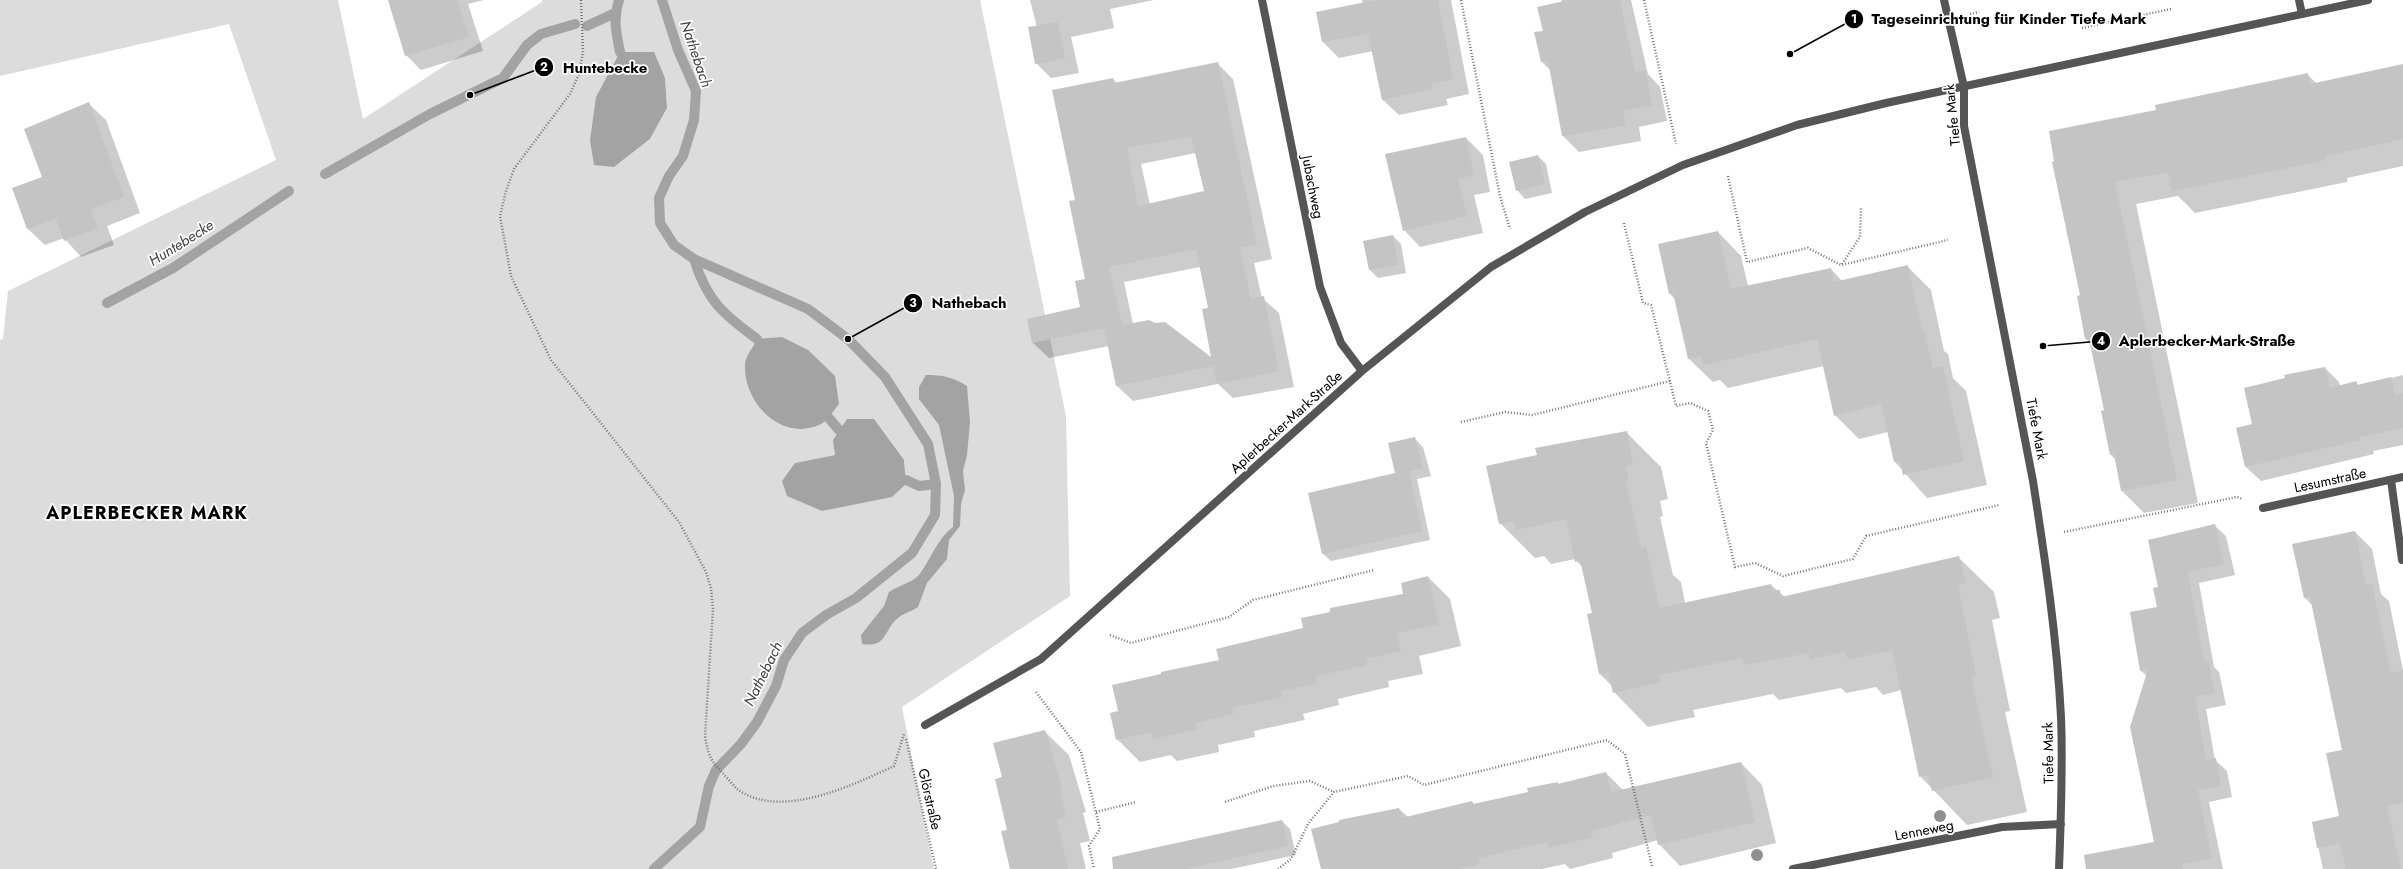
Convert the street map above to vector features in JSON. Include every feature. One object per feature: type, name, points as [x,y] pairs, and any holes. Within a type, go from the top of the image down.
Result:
[{"type":"street","name":"Jubachweg","points":[[1262,0],[1320,287],[1341,343],[1362,371]]},
{"type":"street","name":"Tiefe Mark","points":[[1944,0],[1964,87],[1964,126],[2034,481],[2042,537],[2061,716],[2061,824],[2059,869]]},
{"type":"street","points":[[2298,0],[2302,14]]},
{"type":"street","name":"Aplerbecker-Mark-Straße","points":[[925,725],[1041,659],[1362,371],[1491,268],[1585,212],[1684,165],[1796,125],[1964,87],[2368,0]]},
{"type":"street","name":"Lesumstraße","points":[[2263,508],[2403,477]]},
{"type":"street","points":[[2391,480],[2402,560]]},
{"type":"street","name":"Lenneweg","points":[[1793,869],[2002,827],[2061,824]]},
{"type":"path","name":"Glörstraße","points":[[581,0],[583,52],[579,74],[570,94],[514,169],[500,216],[511,276],[551,360],[680,522],[706,572],[711,588],[713,609],[705,736],[709,757],[740,791],[763,800],[799,801],[850,786],[894,766],[904,733],[936,869]]},
{"type":"path","points":[[1461,0],[1500,196],[1515,253]]},
{"type":"path","points":[[1644,0],[1672,132],[1684,165]]},
{"type":"path","points":[[2082,28],[2171,9]]},
{"type":"path","points":[[1728,176],[1747,262],[1808,248],[1842,265],[1948,240]]},
{"type":"path","points":[[1842,265],[1860,237],[1861,206]]},
{"type":"path","points":[[1624,223],[1643,303],[1651,305],[1676,406],[1690,403],[1708,411],[1713,430],[1706,443],[1735,567],[1754,563],[1783,576],[1853,559],[1866,536],[1999,505]]},
{"type":"path","points":[[1461,422],[1504,412],[1532,415],[1670,381]]},
{"type":"path","points":[[2042,537],[2238,497],[2263,508]]},
{"type":"path","points":[[1110,635],[1131,643],[1229,617],[1253,600],[1374,570]]},
{"type":"path","points":[[1036,692],[1081,752],[1100,829],[1089,846],[1094,869]]},
{"type":"path","points":[[1225,802],[1273,786],[1310,781],[1334,792],[1408,776],[1424,785],[1607,740],[1625,754],[1652,866]]},
{"type":"path","points":[[1278,869],[1291,859],[1308,824],[1334,792]]},
{"type":"path","points":[[1096,812],[1136,802]]},
{"type":"shaded area","points":[[0,0],[338,0],[363,119],[542,2],[542,0],[980,0],[1066,416],[1070,596],[902,707],[934,869],[0,869],[0,340],[3,339],[8,291],[276,160],[229,24],[0,76]],"holes":[[[665,78],[667,108],[650,139],[614,167]],[[847,420],[904,460],[906,484],[849,504],[822,511],[795,463],[835,455],[834,440]]]},
{"type":"shaded area","points":[[620,52],[654,52],[665,78],[667,108],[650,139],[614,167],[594,165],[590,140],[596,97]]},
{"type":"shaded area","points":[[782,337],[808,350],[835,376],[839,404],[821,424],[806,428],[792,428],[779,424],[768,416],[758,405],[751,392],[746,379],[746,358],[757,339]]},
{"type":"shaded area","points":[[926,375],[947,377],[957,380],[967,386],[970,422],[967,455],[963,471],[965,490],[961,504],[960,526],[949,540],[947,559],[927,583],[918,607],[898,618],[881,641],[870,645],[862,644],[861,635],[884,606],[889,592],[919,575],[938,543],[953,527],[954,496],[939,425],[919,399],[919,387]]},
{"type":"shaded area","points":[[847,419],[874,419],[904,460],[906,484],[892,497],[822,511],[787,496],[782,481],[795,463],[835,455],[833,440]]},
{"type":"building","points":[[388,0],[457,0],[469,37],[405,56]]},
{"type":"building","points":[[1376,0],[1438,0],[1453,79],[1431,84],[1432,89],[1382,100],[1368,34],[1322,42],[1316,12]]},
{"type":"building","points":[[1569,0],[1620,0],[1635,72],[1645,70],[1652,105],[1623,111],[1626,125],[1562,136],[1548,61],[1541,62],[1534,32],[1543,31],[1537,7]]},
{"type":"building","points":[[1058,22],[1065,58],[1035,64],[1028,27]]},
{"type":"building","points":[[1218,62],[1257,244],[1240,248],[1251,299],[1264,296],[1279,371],[1217,384],[1213,366],[1116,386],[1104,328],[1032,343],[1027,319],[1080,307],[1075,281],[1085,279],[1069,201],[1075,200],[1052,90],[1113,78],[1114,83]],"holes":[[[1191,136],[1204,191],[1138,206],[1127,148]],[[1196,249],[1208,308],[1202,309],[1211,357],[1165,322],[1155,323],[1149,320],[1117,326],[1122,325],[1109,267]]]},
{"type":"building","points":[[2403,64],[2403,139],[2325,156],[2326,160],[2172,191],[2168,172],[2115,182],[2177,480],[2121,491],[2114,454],[2110,455],[2101,411],[2104,410],[2089,339],[2085,339],[2077,296],[2080,295],[2052,162],[2054,161],[2049,131],[2156,110],[2155,105],[2308,73],[2310,84]]},
{"type":"building","points":[[89,102],[124,197],[91,209],[98,228],[64,241],[56,219],[27,229],[12,188],[42,177],[24,129]]},
{"type":"building","points":[[1466,137],[1474,175],[1458,179],[1467,216],[1403,231],[1385,154]]},
{"type":"building","points":[[1538,155],[1545,184],[1516,191],[1509,162]]},
{"type":"building","points":[[1718,231],[1731,289],[1831,268],[1834,282],[1908,265],[1922,330],[1924,330],[1933,368],[1943,366],[1964,461],[1903,475],[1900,461],[1894,462],[1881,404],[1834,416],[1817,339],[1703,365],[1701,356],[1688,359],[1673,293],[1669,294],[1658,244]]},
{"type":"building","points":[[1393,235],[1398,265],[1369,270],[1363,241]]},
{"type":"building","points":[[2325,367],[2330,388],[2356,381],[2357,385],[2391,377],[2395,395],[2403,393],[2403,428],[2359,437],[2360,440],[2245,467],[2236,428],[2252,424],[2244,388],[2285,378],[2284,375]]},
{"type":"building","points":[[1627,431],[1633,464],[1626,466],[1629,482],[1626,482],[1641,548],[1646,547],[1660,608],[1771,584],[1773,591],[1780,590],[1781,597],[1959,556],[1966,583],[1958,585],[1976,676],[1971,677],[1993,777],[1932,791],[1928,775],[1919,777],[1892,650],[1848,660],[1845,652],[1810,659],[1809,653],[1744,665],[1742,658],[1659,675],[1661,682],[1613,693],[1608,672],[1599,674],[1587,614],[1592,613],[1580,560],[1575,562],[1566,519],[1516,530],[1514,521],[1499,524],[1486,466],[1537,455],[1535,448]]},
{"type":"building","points":[[1415,437],[1423,468],[1409,471],[1422,531],[1322,554],[1308,493],[1395,473],[1388,443]]},
{"type":"building","points":[[2215,524],[2224,564],[2188,572],[2204,661],[2208,660],[2215,693],[2195,697],[2206,760],[2216,758],[2221,786],[2198,790],[2212,858],[2182,864],[2183,869],[2086,869],[2084,855],[2154,842],[2130,727],[2148,669],[2140,671],[2130,612],[2157,607],[2153,588],[2158,587],[2148,540]]},
{"type":"building","points":[[2355,531],[2366,585],[2372,584],[2391,673],[2403,670],[2403,803],[2387,806],[2401,869],[2346,869],[2340,843],[2317,848],[2312,822],[2339,816],[2326,753],[2342,750],[2310,597],[2304,598],[2292,544]]},
{"type":"building","points":[[1428,576],[1439,624],[1397,633],[1401,651],[1366,659],[1367,665],[1316,676],[1317,683],[1281,691],[1282,697],[1232,708],[1233,714],[1196,723],[1197,729],[1153,739],[1152,732],[1116,740],[1110,713],[1118,711],[1112,685],[1161,674],[1161,672],[1219,660],[1216,649],[1303,628],[1301,618],[1330,612],[1330,608],[1403,594],[1401,583]]},
{"type":"building","points":[[1045,730],[1062,788],[1060,789],[1066,817],[1057,820],[1068,869],[1010,869],[1001,831],[1007,830],[995,779],[1002,777],[993,743]]},
{"type":"building","points":[[1741,762],[1755,822],[1658,845],[1651,815],[1591,831],[1593,837],[1548,848],[1547,842],[1478,858],[1479,864],[1460,869],[1321,869],[1311,829],[1339,822],[1339,820],[1399,808],[1402,818],[1472,801],[1473,804],[1528,792],[1527,788],[1558,782],[1558,784],[1606,772],[1611,792]]},
{"type":"building","points":[[1282,820],[1288,846],[1186,869],[1113,869],[1112,857]]},
{"type":"waterway","points":[[619,0],[616,13],[616,32],[620,52]]},
{"type":"waterway","name":"Nathebach","points":[[654,869],[700,827],[709,786],[716,770],[741,744],[757,722],[776,686],[784,660],[802,633],[826,615],[856,598],[912,553],[935,515],[936,484],[928,444],[885,377],[848,339],[808,309],[694,259],[674,245],[660,223],[659,198],[669,176],[683,156],[694,120],[696,91],[678,50],[662,0]]},
{"type":"waterway","name":"Huntebecke","points":[[587,26],[615,13]]},
{"type":"waterway","name":"Huntebecke","points":[[325,174],[430,114],[503,78],[527,45],[541,34],[575,24]]},
{"type":"waterway","name":"Huntebecke","points":[[107,303],[173,268],[289,191]]},
{"type":"waterway","points":[[694,259],[705,286],[718,305],[735,322],[757,339]]},
{"type":"waterway","points":[[828,417],[839,430]]},
{"type":"waterway","points":[[906,480],[919,486],[936,484]]},
{"type":"place","name":"Tageseinrichtung für Kinder Tiefe Mark","points":[[1790,54]]},
{"type":"place","name":"Huntebecke","points":[[470,95]]},
{"type":"place","name":"Nathebach","points":[[848,339]]},
{"type":"place","name":"Aplerbecker-Mark-Straße","points":[[2043,346]]},
{"type":"district","name":"APLERBECKER MARK","points":[[147,513]]}]
